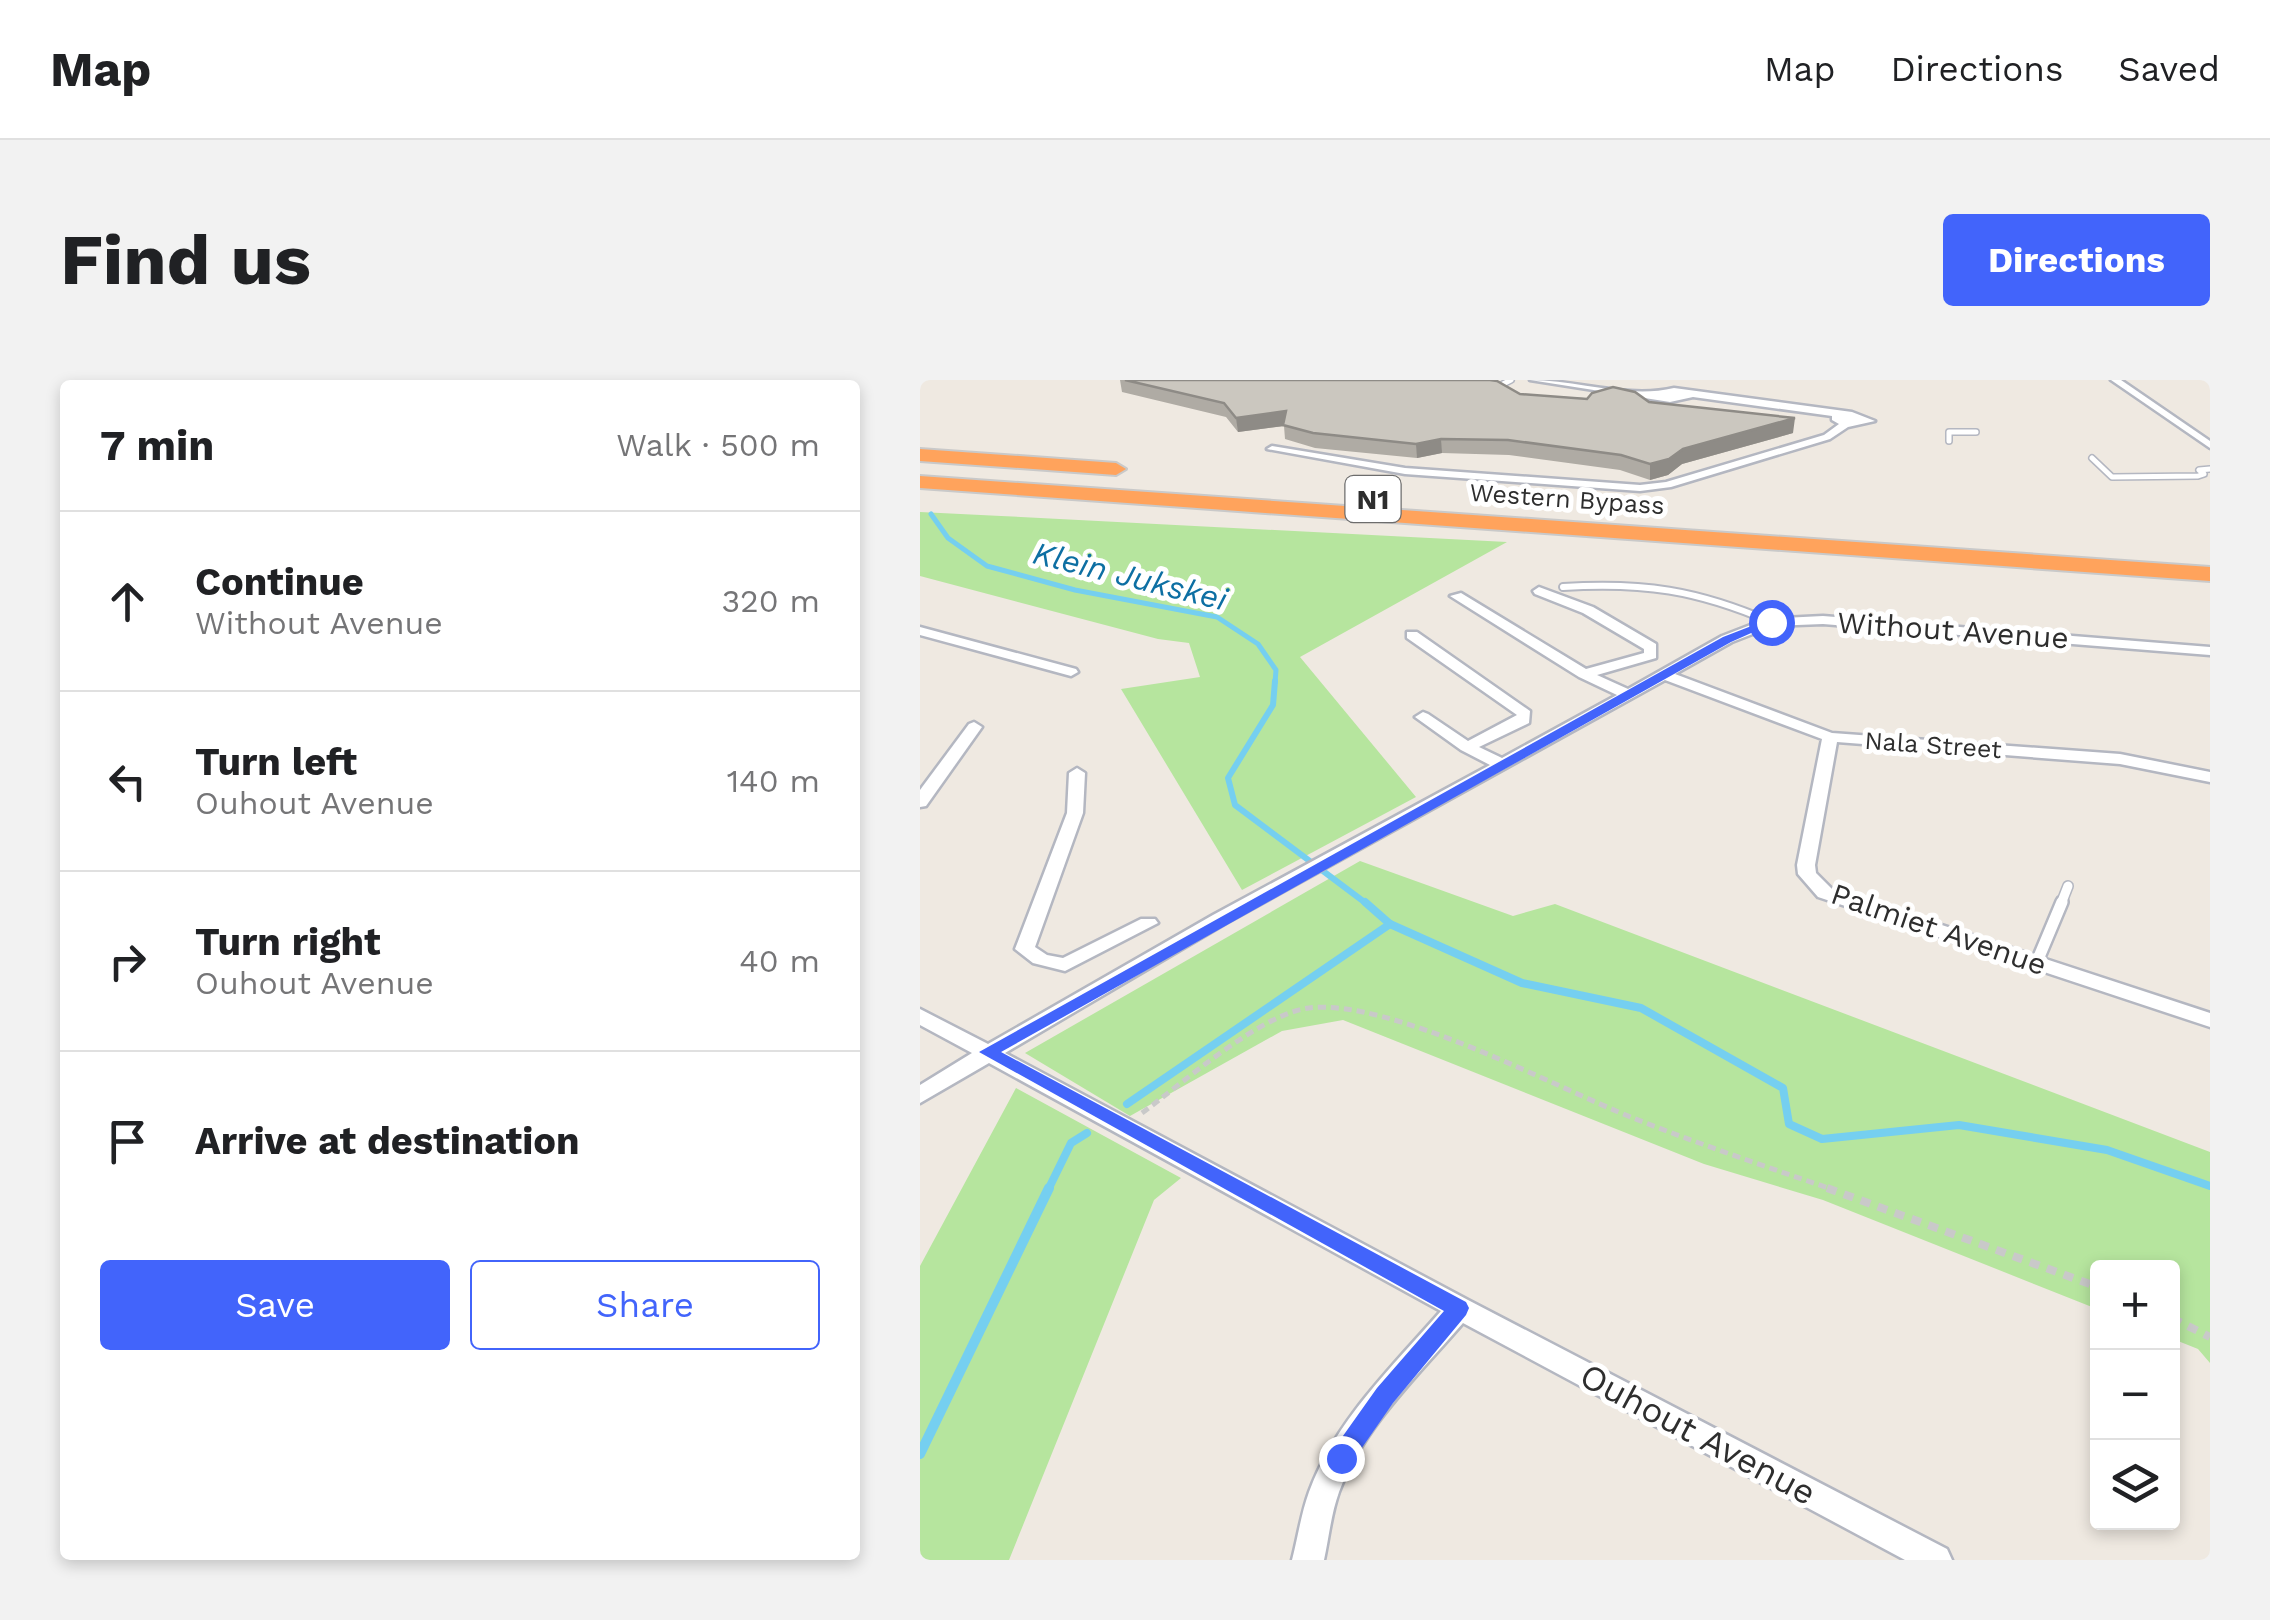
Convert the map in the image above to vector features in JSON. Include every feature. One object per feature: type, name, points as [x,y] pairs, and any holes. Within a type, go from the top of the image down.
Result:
[{"type":"highway","points":[[920,454],[1143,471]]},
{"type":"highway","name":"Western Bypass","points":[[920,468],[1816,537],[2210,574]]},
{"type":"highway","name":"Western Bypass","points":[[920,482],[1816,537],[2210,556]]},
{"type":"highway","points":[[1389,490],[1556,504]]},
{"type":"highway","points":[[920,505],[1048,506],[1670,541],[1816,537]]},
{"type":"highway","points":[[1652,512],[1816,537]]},
{"type":"street","points":[[1272,449],[1404,471],[1640,488],[1666,485],[1836,433],[1842,420],[1534,380]]},
{"type":"street","points":[[1569,380],[1660,398]]},
{"type":"street","points":[[2115,380],[2210,445]]},
{"type":"street","points":[[1539,591],[1588,610],[1651,647],[1651,655],[1643,659],[1584,674]]},
{"type":"street","points":[[1456,596],[1584,674],[1628,695]]},
{"type":"street","name":"Without Avenue","points":[[920,1095],[1102,985],[1727,639],[1771,622],[1823,620],[2210,651]]},
{"type":"street","points":[[920,631],[1071,672]]},
{"type":"street","points":[[1412,635],[1525,714],[1520,724],[1467,747]]},
{"type":"street","name":"Nala Street","points":[[1664,675],[1830,736],[2120,759],[2210,777]]},
{"type":"street","points":[[1423,716],[1467,747],[1501,764]]},
{"type":"street","points":[[920,802],[974,727]]},
{"type":"street","name":"Palmiet Avenue","points":[[1830,736],[1806,865],[1806,874],[1826,893],[2210,1020]]},
{"type":"street","points":[[1078,773],[1074,813],[1024,949],[1102,985]]},
{"type":"street","points":[[1065,965],[1148,922]]},
{"type":"street","name":"Ouhout Avenue","points":[[920,1016],[1458,1308],[1936,1560]]},
{"type":"street","points":[[1308,1560],[1326,1486],[1341,1458],[1385,1396],[1458,1308]]},
{"type":"lane","points":[[1503,384],[1510,380]]},
{"type":"lane","points":[[1949,440],[1949,432],[1976,432]]},
{"type":"lane","points":[[2092,458],[2112,477],[2198,476],[2204,474],[2200,470],[2210,469]]},
{"type":"lane","points":[[1562,587],[1634,582],[1694,590],[1771,622]]},
{"type":"lane","points":[[2036,964],[2068,886]]},
{"type":"path","points":[[1122,1126],[1261,1030],[1306,1008],[1348,1008],[1402,1024],[1636,1120],[1978,1238],[2090,1285]]},
{"type":"path","points":[[2180,1322],[2210,1337]]},
{"type":"green space","points":[[920,512],[1507,542],[1300,657],[1416,797],[1242,890],[1121,689],[1200,677],[1189,643],[1158,639],[920,576]]},
{"type":"green space","points":[[1360,861],[1513,916],[1555,904],[2210,1152],[2210,1363],[2198,1349],[2180,1342],[2180,1260],[2090,1260],[2090,1306],[1823,1200],[1704,1164],[1343,1020],[1282,1031],[1130,1116],[1025,1053]]},
{"type":"green space","points":[[1016,1088],[1181,1178],[1154,1200],[1009,1560],[920,1560],[920,1266]]},
{"type":"building","points":[[1125,380],[1490,380],[1520,394],[1587,399],[1592,393],[1613,387],[1635,392],[1649,402],[1795,418],[1683,449],[1669,459],[1650,464],[1621,455],[1508,440],[1441,439],[1416,444],[1313,433],[1283,425],[1286,411],[1236,418],[1224,403]]},
{"type":"waterway","name":"Klein Jukskei","points":[[931,514],[948,538],[987,566],[1075,590],[1217,617],[1258,644],[1276,670],[1275,683]]},
{"type":"waterway","name":"Klein Jukskei","points":[[1275,681],[1273,705],[1228,778],[1235,805],[1367,904]]},
{"type":"waterway","name":"Klein Jukskei","points":[[1365,902],[1390,924]]},
{"type":"waterway","points":[[1127,1104],[1390,924]]},
{"type":"waterway","name":"Klein Jukskei","points":[[1390,924],[1522,983],[1641,1008],[1783,1088],[1789,1124],[1822,1139],[1959,1125],[2107,1150],[2210,1186]]},
{"type":"waterway","points":[[1048,1190],[1071,1143],[1087,1133]]},
{"type":"waterway","points":[[920,1454],[1049,1188]]},
{"type":"route","points":[[1341,1458],[1360,1427],[1458,1308],[988,1052],[1727,639],[1771,622]]}]
